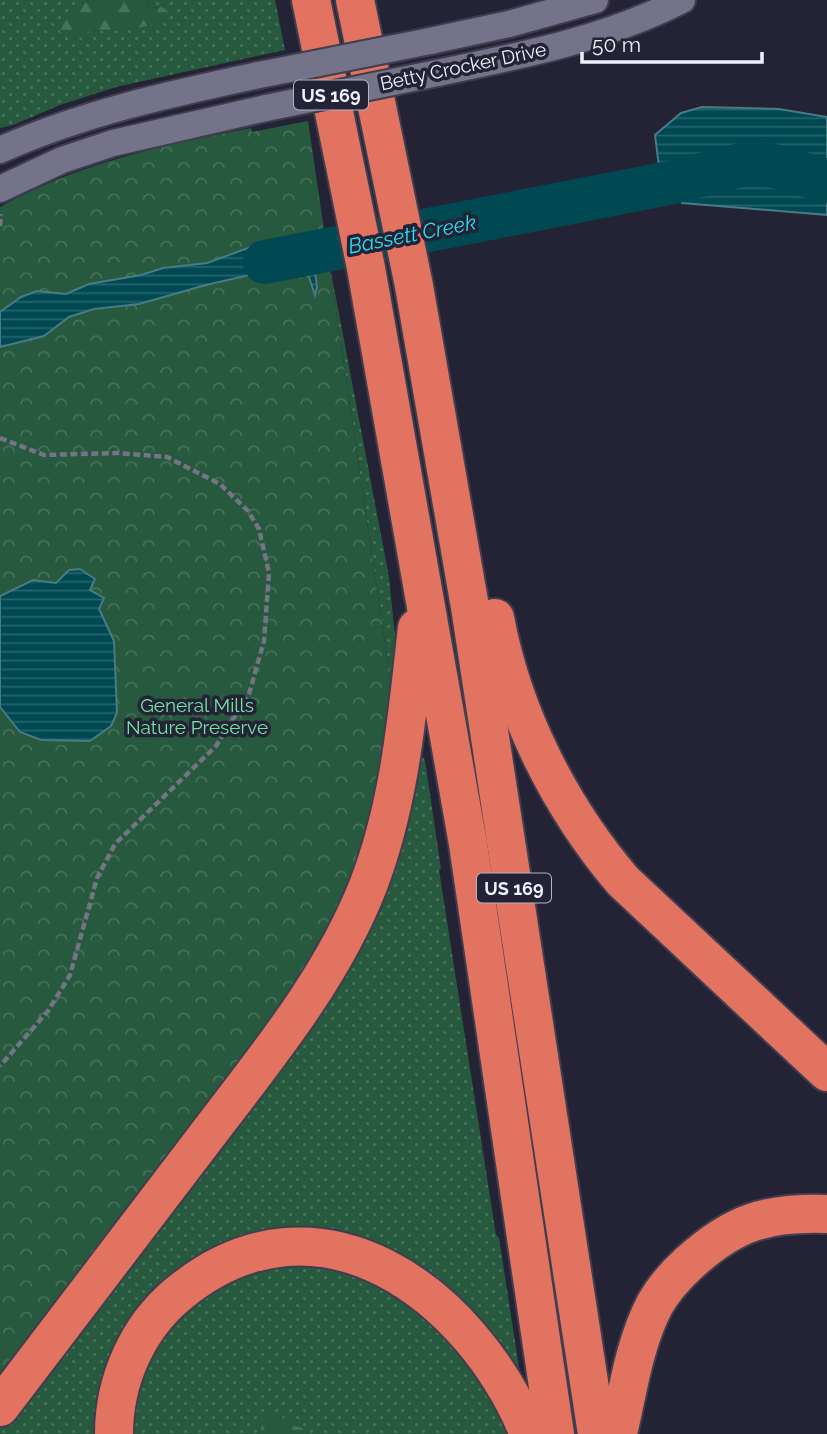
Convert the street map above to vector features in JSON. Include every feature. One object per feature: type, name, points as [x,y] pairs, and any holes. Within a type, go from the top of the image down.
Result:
[{"type":"highway","points":[[289,0],[355,208]]},
{"type":"highway","name":"US 169","points":[[311,0],[355,208],[468,844],[555,1434]]},
{"type":"highway","name":"US 169","points":[[355,0],[409,260],[470,607],[597,1434]]},
{"type":"highway","points":[[374,0],[387,149]]},
{"type":"highway","points":[[439,426],[485,556],[502,655],[548,771],[568,805],[602,857],[623,881],[827,1072]]},
{"type":"highway","points":[[0,1407],[249,1079],[320,980],[340,945],[372,876],[396,791],[404,746],[422,588]]},
{"type":"highway","points":[[618,1434],[644,1330],[655,1304],[668,1284],[725,1233],[750,1222],[776,1216],[827,1214]]},
{"type":"highway","points":[[114,1434],[117,1403],[128,1363],[142,1335],[159,1312],[190,1284],[228,1262],[249,1254],[293,1248],[335,1251],[361,1257],[384,1266],[426,1293],[466,1331],[484,1353],[523,1418],[529,1434]]},
{"type":"street","name":"Betty Crocker Drive","points":[[0,150],[113,109],[259,75],[509,24],[595,0]]},
{"type":"street","name":"Betty Crocker Drive","points":[[0,189],[62,160],[113,143],[542,50],[593,36],[682,0]]},
{"type":"path","points":[[0,215],[2,214],[0,226]]},
{"type":"path","points":[[0,438],[44,455],[118,453],[167,457],[220,485],[248,511],[259,529],[269,573],[264,641],[249,694],[216,746],[115,844],[97,878],[70,975],[48,1011],[0,1066]]},
{"type":"green space","points":[[0,0],[89,0],[82,4],[89,31],[142,27],[161,20],[169,13],[162,7],[149,8],[146,0],[275,0],[285,50],[116,87],[0,128]]},
{"type":"green space","points":[[89,0],[146,0],[149,8],[162,7],[170,13],[160,23],[130,30],[89,31],[74,43],[60,32],[66,14]]},
{"type":"green space","name":"General Mills Nature Preserve","points":[[308,121],[396,718],[376,828],[317,961],[0,1388],[0,207],[60,178],[122,157],[251,128],[252,132]]},
{"type":"green space","points":[[328,256],[389,577],[397,655],[396,718]]},
{"type":"green space","points":[[413,758],[424,758],[426,767],[441,869],[439,870],[523,1393],[424,1278],[216,1253],[99,1434],[0,1434],[0,1423]]},
{"type":"green space","points":[[352,1266],[458,1337],[514,1434],[308,1434],[306,1429],[262,1423],[258,1434],[124,1434],[125,1413],[168,1318],[246,1267]]},
{"type":"green space","points":[[265,1417],[292,1420],[294,1426],[306,1429],[308,1434],[258,1434]]},
{"type":"shaded area","points":[[702,107],[779,109],[827,117],[827,215],[682,203],[659,167],[655,135],[681,113]]},
{"type":"shaded area","points":[[311,237],[321,242],[324,263],[315,272],[315,295],[309,277],[284,267],[139,304],[94,309],[69,317],[44,336],[0,347],[0,312],[21,297],[37,291],[66,294],[89,284],[141,275],[163,268],[207,263],[262,243],[270,246]]},
{"type":"shaded area","points":[[80,569],[95,579],[90,590],[104,598],[99,609],[114,641],[117,713],[111,726],[90,741],[41,740],[20,732],[0,707],[0,596],[33,580],[56,583],[69,570]]},
{"type":"waterway","name":"Bassett Creek","points":[[265,262],[669,183],[756,161],[827,181]]}]
